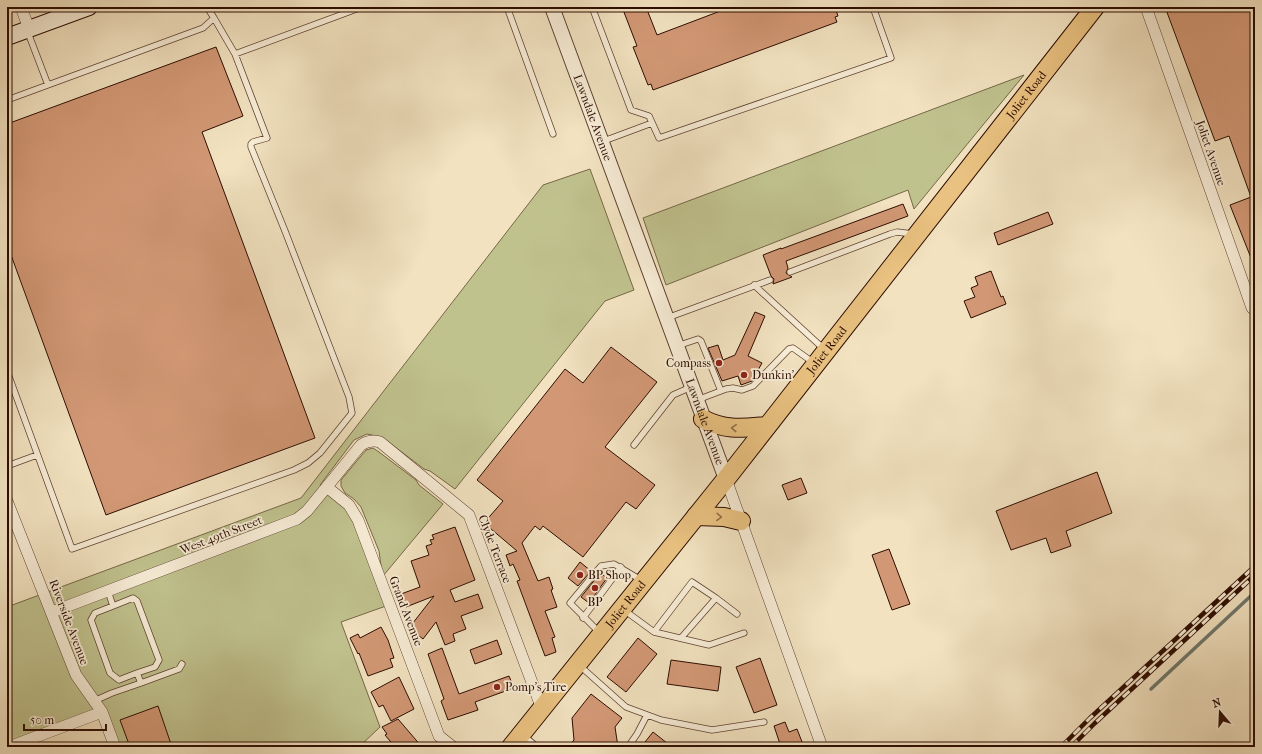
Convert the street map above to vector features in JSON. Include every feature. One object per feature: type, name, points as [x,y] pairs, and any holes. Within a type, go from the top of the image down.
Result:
[{"type":"main road","points":[[7,37],[28,30],[71,10],[89,7]]},
{"type":"main road","name":"Joliet Road","points":[[516,740],[726,479],[1095,7]]},
{"type":"main road","points":[[704,419],[710,423],[735,429],[767,426]]},
{"type":"main road","points":[[696,516],[724,517],[741,521]]},
{"type":"street","points":[[21,7],[28,30]]},
{"type":"street","name":"Lawndale Avenue","points":[[552,7],[726,479],[822,747]]},
{"type":"street","name":"Joliet Avenue","points":[[1146,7],[1253,312]]},
{"type":"street","name":"West 49th Street","points":[[52,612],[297,519],[308,511],[328,488],[361,445],[370,441]]},
{"type":"street","name":"Clyde Terrace","points":[[370,441],[380,442],[469,515],[542,709]]},
{"type":"street","name":"Grand Avenue","points":[[328,488],[349,504],[358,520],[439,736],[453,747]]},
{"type":"street","name":"Riverside Avenue","points":[[7,501],[76,675],[102,712],[114,747]]},
{"type":"street","points":[[9,747],[102,712]]},
{"type":"lane","points":[[7,371],[72,549],[308,463],[320,453],[352,413],[346,390],[285,230],[251,147],[253,142],[267,138],[235,54],[207,7]]},
{"type":"lane","points":[[235,54],[362,7]]},
{"type":"lane","points":[[507,7],[553,134]]},
{"type":"lane","points":[[592,7],[631,110],[649,116],[659,138],[891,58],[873,7]]},
{"type":"lane","points":[[7,100],[202,28],[214,18]]},
{"type":"lane","points":[[28,30],[48,85]]},
{"type":"lane","points":[[601,142],[652,123]]},
{"type":"lane","points":[[790,272],[890,234],[897,232],[917,235]]},
{"type":"lane","points":[[666,318],[770,280]]},
{"type":"lane","points":[[754,285],[821,358]]},
{"type":"lane","points":[[677,346],[698,338],[701,341],[720,391]]},
{"type":"lane","points":[[634,446],[672,395],[720,391],[733,388],[742,390],[753,386],[789,349],[793,348],[821,358]]},
{"type":"lane","points":[[7,466],[37,455]]},
{"type":"lane","points":[[601,635],[570,603],[601,566],[614,564],[643,581]]},
{"type":"lane","points":[[583,618],[621,567]]},
{"type":"lane","points":[[654,632],[692,582],[737,614]]},
{"type":"lane","points":[[108,591],[113,606]]},
{"type":"lane","points":[[133,598],[137,601],[159,660],[155,667],[138,673],[119,680],[110,673],[91,620],[95,613],[133,598]]},
{"type":"lane","points":[[681,638],[716,598]]},
{"type":"lane","points":[[622,609],[654,632],[710,645],[744,633]]},
{"type":"lane","points":[[94,701],[179,669],[182,664]]},
{"type":"lane","points":[[578,664],[626,707],[661,720],[712,730],[764,722]]},
{"type":"lane","points":[[138,673],[141,683]]},
{"type":"lane","points":[[628,747],[647,715]]},
{"type":"lane","points":[[516,740],[537,747]]},
{"type":"green space","points":[[1024,75],[914,209],[908,190],[666,285],[643,218]]},
{"type":"green space","points":[[590,169],[634,290],[605,301],[455,489],[430,471],[424,469],[382,437],[367,434],[354,440],[320,485],[347,505],[386,606],[341,622],[380,727],[359,747],[116,747],[103,710],[7,746],[7,607],[301,498],[543,185]]},
{"type":"green space","points":[[373,448],[416,480],[419,485],[443,504],[383,576],[379,551],[361,507],[354,499],[345,493],[341,486],[341,480],[366,450]]},
{"type":"building","points":[[622,7],[646,7],[657,35],[731,7],[835,7],[838,16],[835,17],[837,22],[653,90],[651,84],[648,85],[633,47],[637,46]]},
{"type":"building","points":[[1165,7],[1253,7],[1255,13],[1255,268],[1230,205],[1251,197],[1229,136],[1215,141]]},
{"type":"building","points":[[216,47],[243,116],[202,132],[315,438],[106,515],[7,244],[7,124]]},
{"type":"building","points":[[903,204],[908,216],[786,261],[788,268],[786,273],[792,277],[773,284],[774,279],[771,276],[763,255]]},
{"type":"building","points":[[1048,212],[1053,224],[998,245],[994,233]]},
{"type":"building","points":[[991,271],[1001,297],[1003,296],[1006,304],[971,318],[964,301],[975,297],[971,288],[978,285],[975,277]]},
{"type":"building","points":[[755,312],[765,316],[748,356],[762,363],[752,381],[741,385],[738,376],[722,381],[708,348],[718,345],[723,360],[735,355]]},
{"type":"building","points":[[611,347],[657,382],[605,447],[655,485],[636,509],[626,502],[583,557],[543,526],[540,530],[535,526],[522,543],[538,581],[549,577],[553,589],[551,590],[557,607],[545,611],[555,637],[552,638],[556,652],[545,656],[517,581],[520,580],[513,564],[510,566],[506,555],[517,551],[484,523],[503,501],[477,480],[565,369],[583,383]]},
{"type":"building","points":[[1097,472],[1112,513],[1066,531],[1071,546],[1051,553],[1046,538],[1011,550],[996,511]]},
{"type":"building","points":[[801,478],[807,493],[788,500],[782,485]]},
{"type":"building","points":[[455,527],[475,580],[450,590],[455,602],[478,594],[483,608],[461,616],[466,629],[453,634],[455,641],[445,645],[436,622],[423,639],[409,628],[434,596],[406,607],[401,594],[420,587],[411,561],[429,555],[426,546],[432,544],[430,540],[434,539],[432,535]]},
{"type":"building","points":[[889,549],[910,604],[892,610],[872,555]]},
{"type":"building","name":"BP Shop","points":[[580,562],[591,571],[578,586],[568,578]]},
{"type":"building","name":"BP","points":[[600,573],[607,578],[589,603],[581,597]]},
{"type":"building","points":[[381,627],[388,640],[394,658],[390,659],[393,667],[368,676],[359,653],[358,654],[350,638],[358,634],[360,638]]},
{"type":"building","points":[[638,638],[657,654],[626,692],[607,677]]},
{"type":"building","points":[[497,640],[502,654],[475,664],[470,650]]},
{"type":"building","points":[[442,648],[459,694],[509,676],[514,688],[475,702],[478,710],[448,720],[441,701],[444,699],[428,654]]},
{"type":"building","points":[[760,658],[777,705],[754,713],[736,667]]},
{"type":"building","points":[[671,660],[721,667],[718,691],[667,684]]},
{"type":"building","points":[[399,677],[414,709],[391,721],[383,705],[379,707],[371,692]]},
{"type":"building","points":[[591,694],[622,718],[615,727],[618,747],[568,747],[574,740],[572,718]]},
{"type":"building","points":[[158,706],[172,747],[130,747],[120,720]]},
{"type":"building","points":[[398,719],[422,747],[395,747],[385,735],[387,734],[382,727]]},
{"type":"building","points":[[785,722],[789,732],[797,729],[804,747],[781,747],[774,726]]},
{"type":"building","points":[[653,732],[672,747],[641,747]]},
{"type":"waterway","points":[[1151,689],[1255,592]]},
{"type":"railway","points":[[1061,747],[1090,718],[1255,566]]},
{"type":"railway","points":[[1071,747],[1255,575]]},
{"type":"place","name":"Compass","points":[[719,363]]},
{"type":"place","name":"Dunkin'","points":[[744,375]]},
{"type":"place","name":"BP Shop","points":[[580,575]]},
{"type":"place","name":"BP","points":[[595,588]]},
{"type":"place","name":"Pomp's Tire","points":[[497,687]]}]
